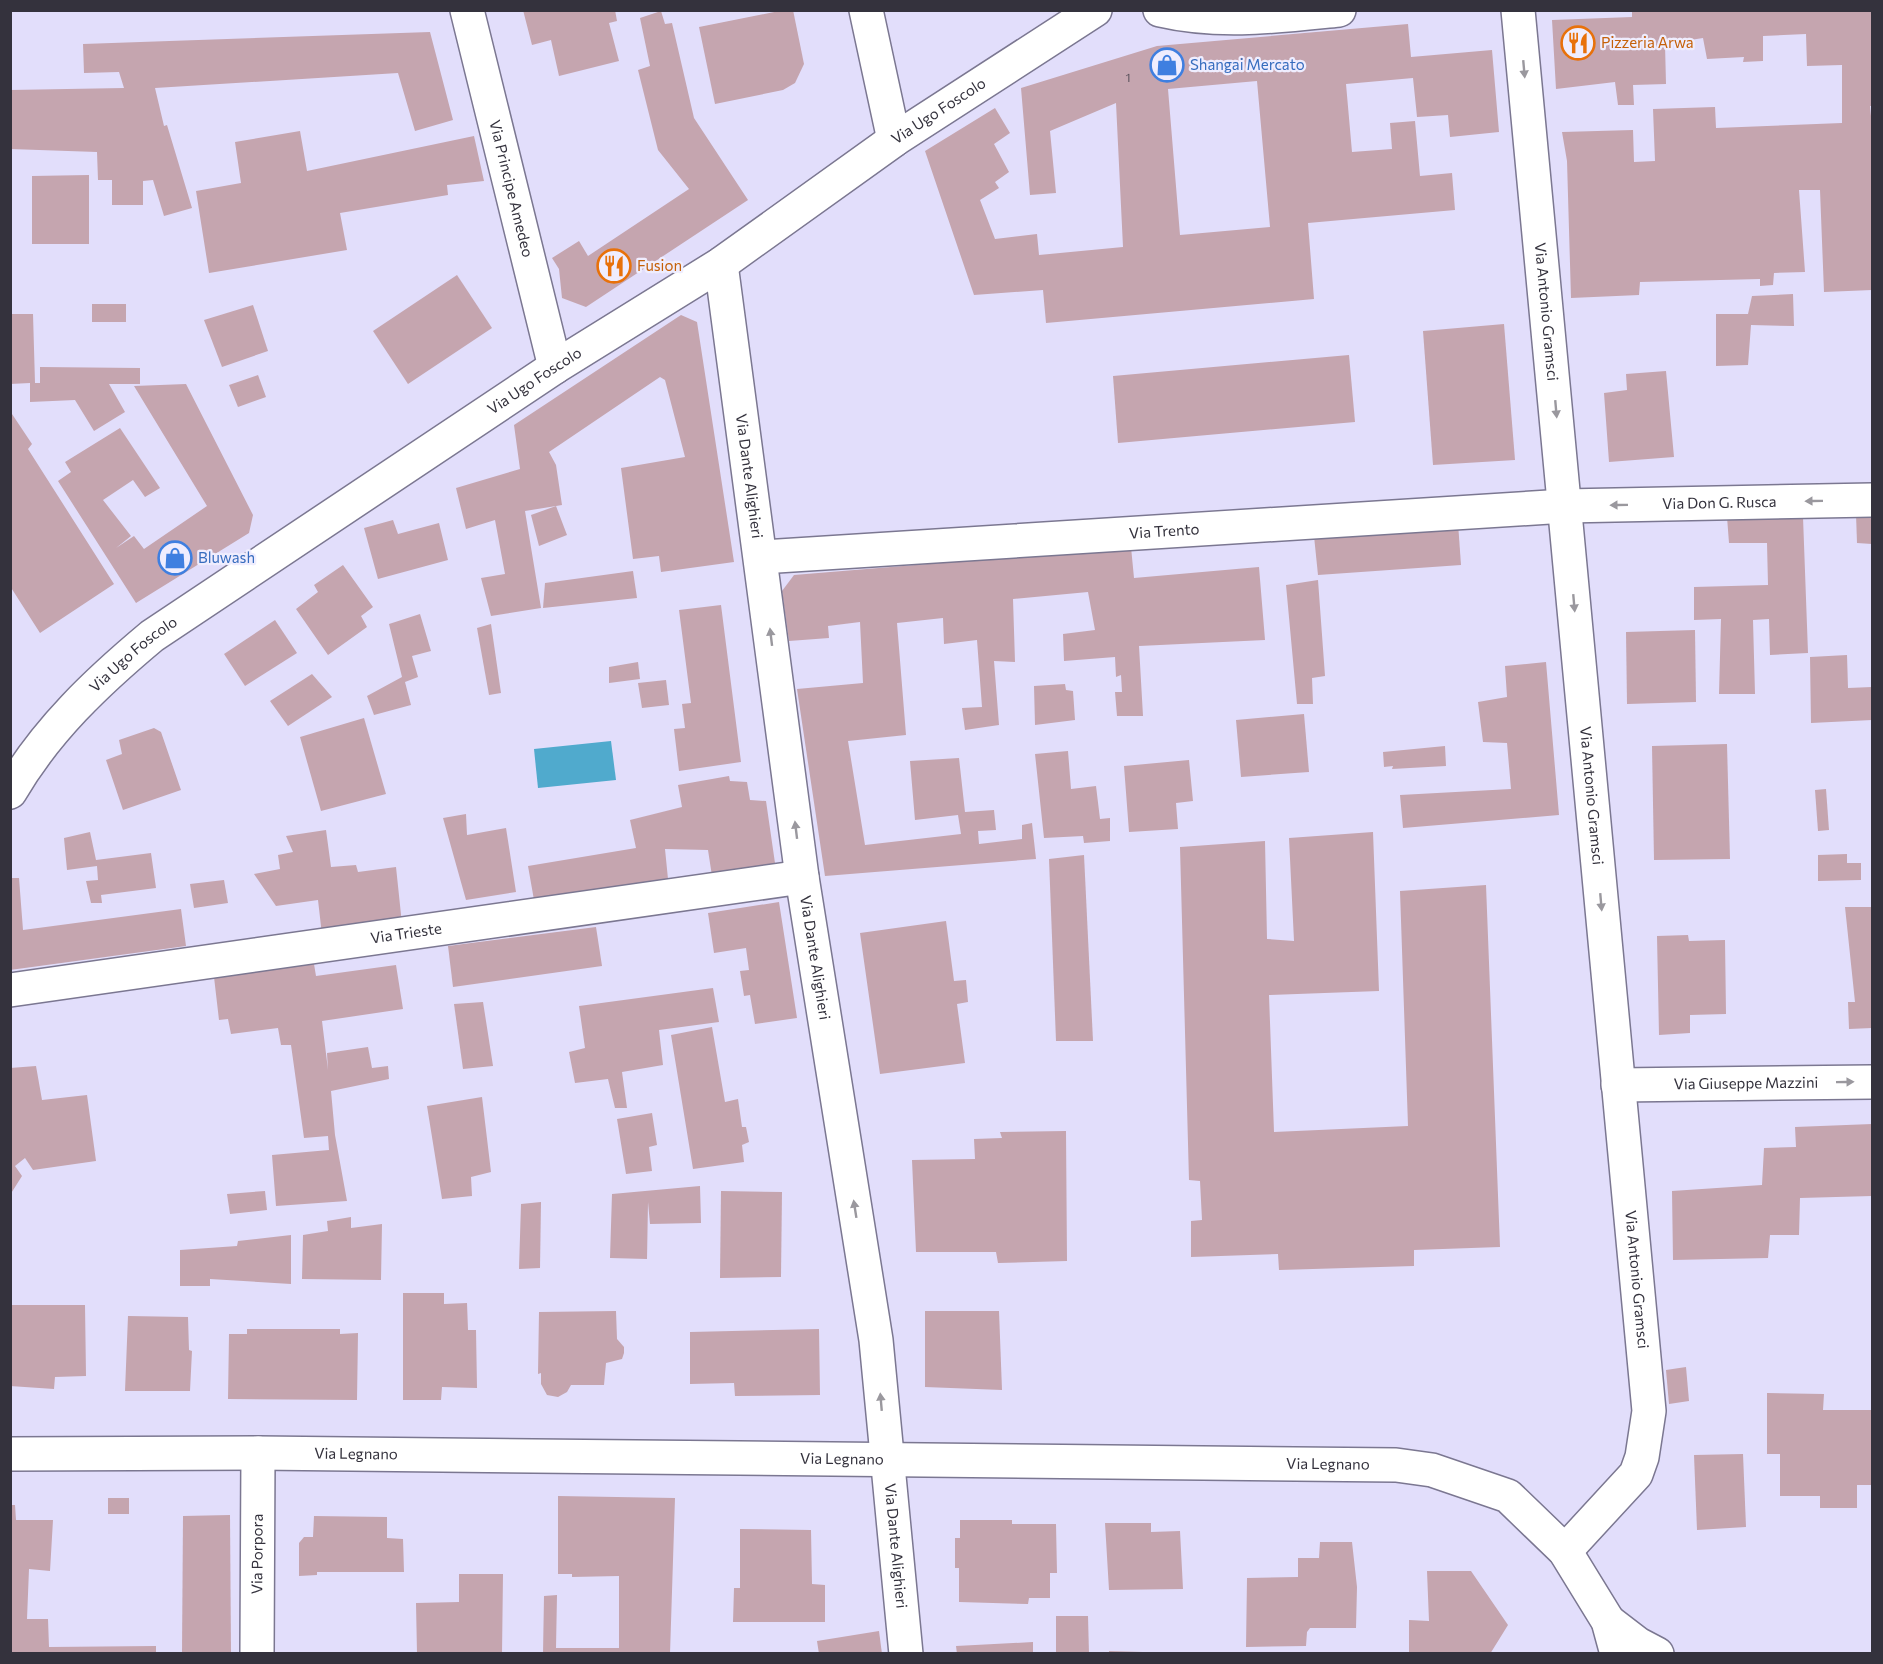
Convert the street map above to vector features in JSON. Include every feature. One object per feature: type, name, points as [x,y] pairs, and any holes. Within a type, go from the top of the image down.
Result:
[{"type":"street","name":"Via Principe Amedeo","points":[[467,10],[555,367]]},
{"type":"street","points":[[866,10],[894,140]]},
{"type":"street","name":"Via Ugo Foscolo","points":[[10,792],[56,726],[103,677],[152,636],[555,367],[721,264],[894,140],[1095,10]]},
{"type":"street","points":[[1160,10],[1183,16],[1242,20],[1339,10]]},
{"type":"street","name":"Via Antonio Gramsci","points":[[1518,10],[1649,1411],[1642,1457],[1636,1474],[1565,1551]]},
{"type":"street","name":"Via Dante Alighieri","points":[[721,264],[802,877],[876,1340],[906,1653]]},
{"type":"street","name":"Via Don G. Rusca","points":[[1565,506],[1872,500]]},
{"type":"street","name":"Via Trento","points":[[761,557],[1565,506]]},
{"type":"street","name":"Via Trieste","points":[[10,990],[802,877]]},
{"type":"street","name":"Via Giuseppe Mazzini","points":[[1618,1085],[1872,1082]]},
{"type":"street","name":"Via Legnano","points":[[10,1454],[258,1453],[1396,1465],[1432,1470],[1508,1496],[1565,1551],[1608,1621]]},
{"type":"street","name":"Via Porpora","points":[[256,1653],[258,1453]]},
{"type":"street","points":[[1608,1621],[1617,1653]]},
{"type":"street","points":[[1608,1621],[1638,1644],[1658,1653]]},
{"type":"water","points":[[611,741],[616,780],[538,788],[534,749]]},
{"type":"building","points":[[523,10],[615,10],[617,21],[609,23],[619,61],[559,76],[551,40],[532,45]]},
{"type":"building","points":[[793,10],[804,64],[795,83],[783,90],[715,104],[699,27]]},
{"type":"building","points":[[1632,10],[1872,10],[1872,106],[1870,106],[1872,290],[1824,292],[1820,190],[1799,190],[1805,272],[1774,273],[1773,285],[1760,286],[1760,279],[1640,282],[1639,295],[1571,298],[1567,161],[1562,132],[1633,130],[1634,162],[1655,161],[1653,109],[1715,107],[1716,128],[1842,123],[1842,65],[1807,66],[1806,34],[1763,36],[1763,61],[1743,62],[1744,57],[1707,59],[1703,38],[1665,44],[1666,84],[1633,85],[1634,105],[1618,105],[1615,82],[1556,89],[1552,20],[1632,17]]},
{"type":"building","points":[[661,11],[665,24],[672,23],[694,118],[748,200],[586,307],[562,298],[559,269],[552,258],[579,241],[588,256],[689,189],[658,150],[638,70],[650,66],[640,18]]},
{"type":"building","points":[[1408,24],[1411,57],[1492,50],[1499,132],[1450,137],[1448,115],[1417,117],[1413,78],[1346,84],[1352,152],[1392,149],[1390,123],[1415,121],[1420,176],[1452,173],[1455,210],[1308,223],[1314,299],[1046,323],[1043,290],[974,295],[925,151],[995,108],[1010,133],[994,144],[1009,172],[995,182],[999,188],[980,200],[995,239],[1037,234],[1039,255],[1123,247],[1116,103],[1050,131],[1056,193],[1030,195],[1021,88],[1157,46]],"holes":[[[1257,81],[1270,227],[1180,235],[1168,89]]]},
{"type":"building","points":[[430,32],[453,120],[415,131],[398,73],[155,88],[164,126],[167,125],[192,208],[164,216],[153,180],[143,181],[143,205],[112,205],[112,180],[98,180],[97,152],[10,149],[10,90],[124,88],[119,72],[84,73],[83,44]]},
{"type":"building","points":[[300,131],[307,171],[474,136],[484,181],[447,185],[448,195],[340,213],[347,250],[209,273],[196,191],[241,183],[235,142]]},
{"type":"building","points":[[89,175],[89,244],[32,244],[32,176]]},
{"type":"building","points":[[457,275],[492,328],[408,384],[373,331]]},
{"type":"building","points":[[1793,294],[1794,326],[1751,325],[1748,365],[1716,366],[1716,314],[1748,314],[1752,296]]},
{"type":"building","points":[[92,304],[126,304],[126,322],[92,322]]},
{"type":"building","points":[[253,305],[268,351],[222,367],[204,320]]},
{"type":"building","points":[[10,314],[33,314],[35,383],[40,383],[40,367],[140,368],[140,384],[109,384],[125,412],[94,431],[75,400],[30,402],[30,383],[10,384]]},
{"type":"building","points":[[681,315],[697,322],[734,562],[661,572],[659,556],[633,559],[621,468],[685,457],[665,380],[660,377],[549,452],[556,465],[562,505],[525,511],[541,608],[491,616],[481,578],[505,574],[495,520],[466,529],[456,488],[520,469],[514,425]]},
{"type":"building","points":[[1504,324],[1515,460],[1433,465],[1423,331]]},
{"type":"building","points":[[1349,355],[1355,422],[1118,443],[1113,376]]},
{"type":"building","points":[[1666,371],[1674,457],[1609,462],[1604,393],[1627,390],[1626,374]]},
{"type":"building","points":[[258,375],[266,397],[238,407],[229,385]]},
{"type":"building","points":[[186,384],[253,515],[249,533],[136,603],[58,481],[71,472],[65,462],[120,428],[160,488],[145,497],[133,480],[103,500],[131,536],[116,548],[134,536],[144,549],[207,506],[134,386]]},
{"type":"building","points":[[10,411],[32,444],[28,449],[114,584],[40,633],[10,586]]},
{"type":"building","points":[[556,506],[567,535],[539,546],[531,515]]},
{"type":"building","points":[[1872,513],[1872,544],[1857,543],[1856,514]]},
{"type":"building","points":[[1727,517],[1803,517],[1808,653],[1770,655],[1769,619],[1753,620],[1755,694],[1719,694],[1721,619],[1694,620],[1694,587],[1768,585],[1767,543],[1729,543]]},
{"type":"building","points":[[393,520],[398,534],[439,523],[448,560],[378,579],[364,528]]},
{"type":"building","points":[[1458,523],[1461,565],[1318,575],[1314,536]]},
{"type":"building","points":[[1131,547],[1134,578],[1259,567],[1265,640],[1139,646],[1143,716],[1117,716],[1115,692],[1122,692],[1121,675],[1116,677],[1115,657],[1064,661],[1063,634],[1095,630],[1088,592],[1013,599],[1015,662],[994,661],[999,725],[965,730],[962,708],[982,707],[977,640],[944,644],[943,618],[897,623],[906,735],[848,741],[865,845],[961,834],[958,815],[915,820],[910,761],[959,758],[965,812],[994,810],[996,830],[978,831],[979,844],[1022,839],[1022,825],[1032,823],[1036,859],[825,876],[797,689],[863,683],[860,622],[828,626],[829,638],[789,641],[782,591],[794,575]]},
{"type":"building","points":[[343,565],[373,607],[361,616],[367,627],[328,655],[296,609],[318,592],[314,585]]},
{"type":"building","points":[[633,571],[637,598],[543,608],[545,583]]},
{"type":"building","points":[[1318,580],[1325,676],[1312,678],[1313,704],[1297,704],[1286,585]]},
{"type":"building","points":[[721,605],[741,762],[679,771],[674,729],[685,728],[682,704],[691,703],[679,610]]},
{"type":"building","points":[[420,614],[431,651],[412,656],[418,677],[405,682],[411,705],[374,715],[367,696],[402,677],[389,624]]},
{"type":"building","points":[[275,620],[297,653],[245,686],[224,654]]},
{"type":"building","points":[[491,624],[501,693],[489,695],[477,628]]},
{"type":"building","points":[[1695,630],[1696,702],[1627,704],[1626,632]]},
{"type":"building","points":[[1847,655],[1848,688],[1872,687],[1872,720],[1811,723],[1810,657]]},
{"type":"building","points":[[638,662],[640,679],[609,683],[609,667]]},
{"type":"building","points":[[1546,662],[1559,815],[1403,828],[1400,795],[1511,789],[1507,743],[1483,742],[1478,702],[1507,697],[1505,666]]},
{"type":"building","points":[[312,674],[332,697],[288,726],[270,701]]},
{"type":"building","points":[[666,680],[669,705],[642,708],[638,683]]},
{"type":"building","points":[[1065,684],[1066,690],[1073,691],[1075,720],[1035,725],[1034,686]]},
{"type":"building","points":[[1304,714],[1309,772],[1241,777],[1236,720]]},
{"type":"building","points":[[364,718],[386,794],[321,811],[300,737]]},
{"type":"building","points":[[154,728],[161,732],[181,790],[123,810],[106,760],[122,754],[119,740]]},
{"type":"building","points":[[1727,744],[1730,859],[1654,860],[1652,746]]},
{"type":"building","points":[[1445,746],[1446,766],[1392,769],[1393,766],[1384,767],[1383,752]]},
{"type":"building","points":[[1068,751],[1071,789],[1096,786],[1100,819],[1110,818],[1110,841],[1084,843],[1083,836],[1044,838],[1035,754]]},
{"type":"building","points":[[1189,760],[1193,801],[1176,803],[1178,829],[1129,832],[1124,766]]},
{"type":"building","points":[[729,776],[730,781],[747,782],[750,800],[766,801],[776,870],[712,876],[708,850],[665,849],[668,879],[534,900],[528,866],[636,848],[630,820],[682,807],[678,785]]},
{"type":"building","points":[[1826,789],[1829,830],[1818,831],[1815,790]]},
{"type":"building","points":[[466,814],[467,835],[506,828],[516,892],[466,900],[443,818]]},
{"type":"building","points":[[326,830],[331,867],[356,865],[358,872],[396,867],[402,924],[322,935],[318,900],[276,906],[254,874],[280,869],[278,855],[293,852],[286,836]]},
{"type":"building","points":[[90,832],[96,860],[151,853],[156,888],[101,895],[102,903],[91,903],[86,881],[98,880],[97,866],[67,870],[64,838]]},
{"type":"building","points":[[1373,832],[1379,991],[1269,995],[1274,1132],[1408,1126],[1400,891],[1486,885],[1500,1247],[1414,1250],[1414,1266],[1279,1270],[1278,1254],[1191,1257],[1191,1221],[1202,1220],[1200,1181],[1189,1180],[1180,847],[1265,841],[1267,939],[1294,941],[1289,838]]},
{"type":"building","points":[[1847,854],[1847,863],[1861,863],[1861,880],[1818,881],[1818,855]]},
{"type":"building","points":[[1084,855],[1093,1041],[1056,1041],[1049,859]]},
{"type":"building","points":[[10,878],[19,878],[23,930],[181,909],[186,946],[10,970]]},
{"type":"building","points":[[224,880],[228,903],[194,908],[190,884]]},
{"type":"building","points":[[779,902],[797,1018],[755,1024],[750,995],[744,996],[740,971],[749,970],[746,948],[714,953],[708,913]]},
{"type":"building","points":[[1845,907],[1872,907],[1872,1028],[1849,1029],[1848,1002],[1855,1002]]},
{"type":"building","points":[[946,921],[954,981],[966,980],[968,1002],[957,1004],[965,1063],[880,1074],[860,933]]},
{"type":"building","points":[[596,927],[602,966],[453,987],[448,946]]},
{"type":"building","points":[[1688,935],[1689,941],[1725,940],[1726,1014],[1690,1015],[1690,1033],[1659,1035],[1657,936]]},
{"type":"building","points":[[314,964],[316,976],[396,965],[403,1009],[322,1021],[328,1070],[327,1053],[368,1047],[372,1068],[388,1066],[389,1079],[331,1091],[335,1135],[347,1201],[276,1206],[272,1155],[329,1150],[328,1136],[304,1138],[291,1045],[281,1045],[278,1028],[231,1034],[228,1019],[219,1020],[214,977]]},
{"type":"building","points":[[713,988],[719,1022],[659,1030],[663,1065],[622,1072],[627,1108],[615,1108],[608,1079],[575,1083],[569,1052],[585,1048],[579,1006]]},
{"type":"building","points":[[483,1002],[493,1066],[463,1069],[454,1004]]},
{"type":"building","points":[[712,1027],[725,1102],[738,1099],[742,1127],[746,1127],[749,1142],[742,1145],[744,1162],[693,1169],[671,1035]]},
{"type":"building","points":[[36,1066],[42,1100],[87,1095],[96,1161],[33,1170],[25,1158],[15,1166],[22,1176],[10,1195],[10,1068]]},
{"type":"building","points":[[482,1097],[491,1172],[471,1177],[472,1196],[442,1199],[427,1106]]},
{"type":"building","points":[[652,1113],[657,1145],[649,1147],[652,1171],[626,1174],[617,1119]]},
{"type":"building","points":[[1872,1124],[1872,1196],[1800,1198],[1799,1235],[1770,1235],[1768,1258],[1673,1260],[1672,1191],[1762,1185],[1764,1148],[1796,1147],[1795,1127]]},
{"type":"building","points":[[1066,1131],[1067,1261],[998,1263],[996,1252],[916,1252],[912,1160],[975,1159],[974,1139],[1002,1138],[1000,1132]]},
{"type":"building","points":[[700,1186],[701,1223],[650,1224],[648,1202],[647,1259],[610,1258],[612,1194]]},
{"type":"building","points":[[265,1191],[267,1210],[230,1214],[227,1194]]},
{"type":"building","points":[[721,1191],[782,1192],[781,1277],[720,1278]]},
{"type":"building","points":[[541,1202],[540,1268],[519,1269],[521,1204]]},
{"type":"building","points":[[351,1217],[351,1228],[382,1224],[381,1280],[302,1279],[303,1235],[328,1231],[327,1221]]},
{"type":"building","points":[[291,1235],[291,1284],[210,1279],[210,1286],[180,1286],[180,1250],[237,1246],[238,1241]]},
{"type":"building","points":[[403,1293],[444,1293],[444,1304],[467,1303],[468,1330],[476,1330],[477,1388],[442,1387],[441,1400],[403,1400]]},
{"type":"building","points":[[10,1305],[85,1305],[86,1376],[55,1377],[54,1389],[10,1386]]},
{"type":"building","points":[[616,1311],[617,1339],[624,1347],[624,1353],[622,1359],[606,1363],[604,1385],[571,1385],[567,1392],[558,1397],[547,1395],[541,1384],[541,1373],[538,1374],[539,1312]]},
{"type":"building","points":[[925,1311],[999,1311],[1002,1390],[925,1387]]},
{"type":"building","points":[[128,1316],[188,1317],[189,1350],[192,1351],[190,1391],[125,1391]]},
{"type":"building","points":[[247,1329],[340,1329],[340,1334],[358,1333],[357,1400],[228,1399],[229,1334],[247,1334]]},
{"type":"building","points":[[819,1329],[820,1395],[735,1396],[734,1383],[690,1384],[690,1332]]},
{"type":"building","points":[[1686,1367],[1689,1401],[1669,1404],[1666,1370]]},
{"type":"building","points":[[1767,1393],[1824,1394],[1823,1410],[1872,1410],[1871,1485],[1857,1485],[1857,1508],[1820,1508],[1820,1496],[1780,1496],[1780,1454],[1767,1454]]},
{"type":"building","points":[[1743,1454],[1746,1527],[1697,1530],[1694,1455]]},
{"type":"building","points":[[558,1496],[675,1498],[670,1654],[543,1654],[544,1596],[557,1595],[556,1648],[619,1648],[619,1576],[572,1577],[572,1574],[558,1574]]},
{"type":"building","points":[[108,1498],[129,1498],[129,1514],[108,1514]]},
{"type":"building","points":[[10,1505],[15,1505],[16,1520],[53,1520],[50,1571],[29,1569],[27,1619],[48,1619],[49,1647],[156,1646],[156,1654],[10,1654]]},
{"type":"building","points":[[230,1515],[231,1654],[182,1654],[183,1516]]},
{"type":"building","points":[[314,1516],[387,1517],[387,1538],[403,1539],[404,1572],[317,1572],[317,1575],[299,1576],[299,1543],[304,1537],[313,1537]]},
{"type":"building","points":[[960,1520],[1012,1520],[1012,1524],[1056,1524],[1057,1573],[1050,1573],[1050,1598],[1029,1598],[1028,1604],[959,1602],[959,1568],[955,1568],[955,1538],[960,1538]]},
{"type":"building","points":[[1105,1523],[1151,1523],[1151,1532],[1180,1531],[1183,1589],[1109,1590]]},
{"type":"building","points":[[740,1529],[811,1530],[812,1584],[825,1585],[825,1622],[733,1622],[734,1588],[740,1588]]},
{"type":"building","points":[[1320,1542],[1352,1542],[1357,1587],[1356,1628],[1310,1628],[1307,1632],[1306,1646],[1246,1647],[1247,1578],[1298,1577],[1298,1558],[1319,1558]]},
{"type":"building","points":[[1427,1571],[1471,1571],[1508,1625],[1490,1654],[1409,1654],[1409,1620],[1429,1621]]},
{"type":"building","points":[[459,1574],[503,1574],[502,1654],[417,1654],[416,1603],[459,1602]]},
{"type":"building","points":[[1056,1616],[1088,1616],[1089,1654],[1056,1654]]},
{"type":"building","points":[[879,1631],[882,1654],[819,1654],[817,1641]]},
{"type":"building","points":[[1033,1642],[1033,1654],[957,1654],[956,1646]]},
{"type":"building","points":[[1109,1651],[1143,1652],[1143,1654],[1109,1654]]},
{"type":"place","name":"Pizzeria Arwa","points":[[1578,43]]},
{"type":"place","name":"Shangai Mercato","points":[[1167,65]]},
{"type":"place","name":"Fusion","points":[[614,266]]},
{"type":"place","name":"Bluwash","points":[[175,558]]}]
